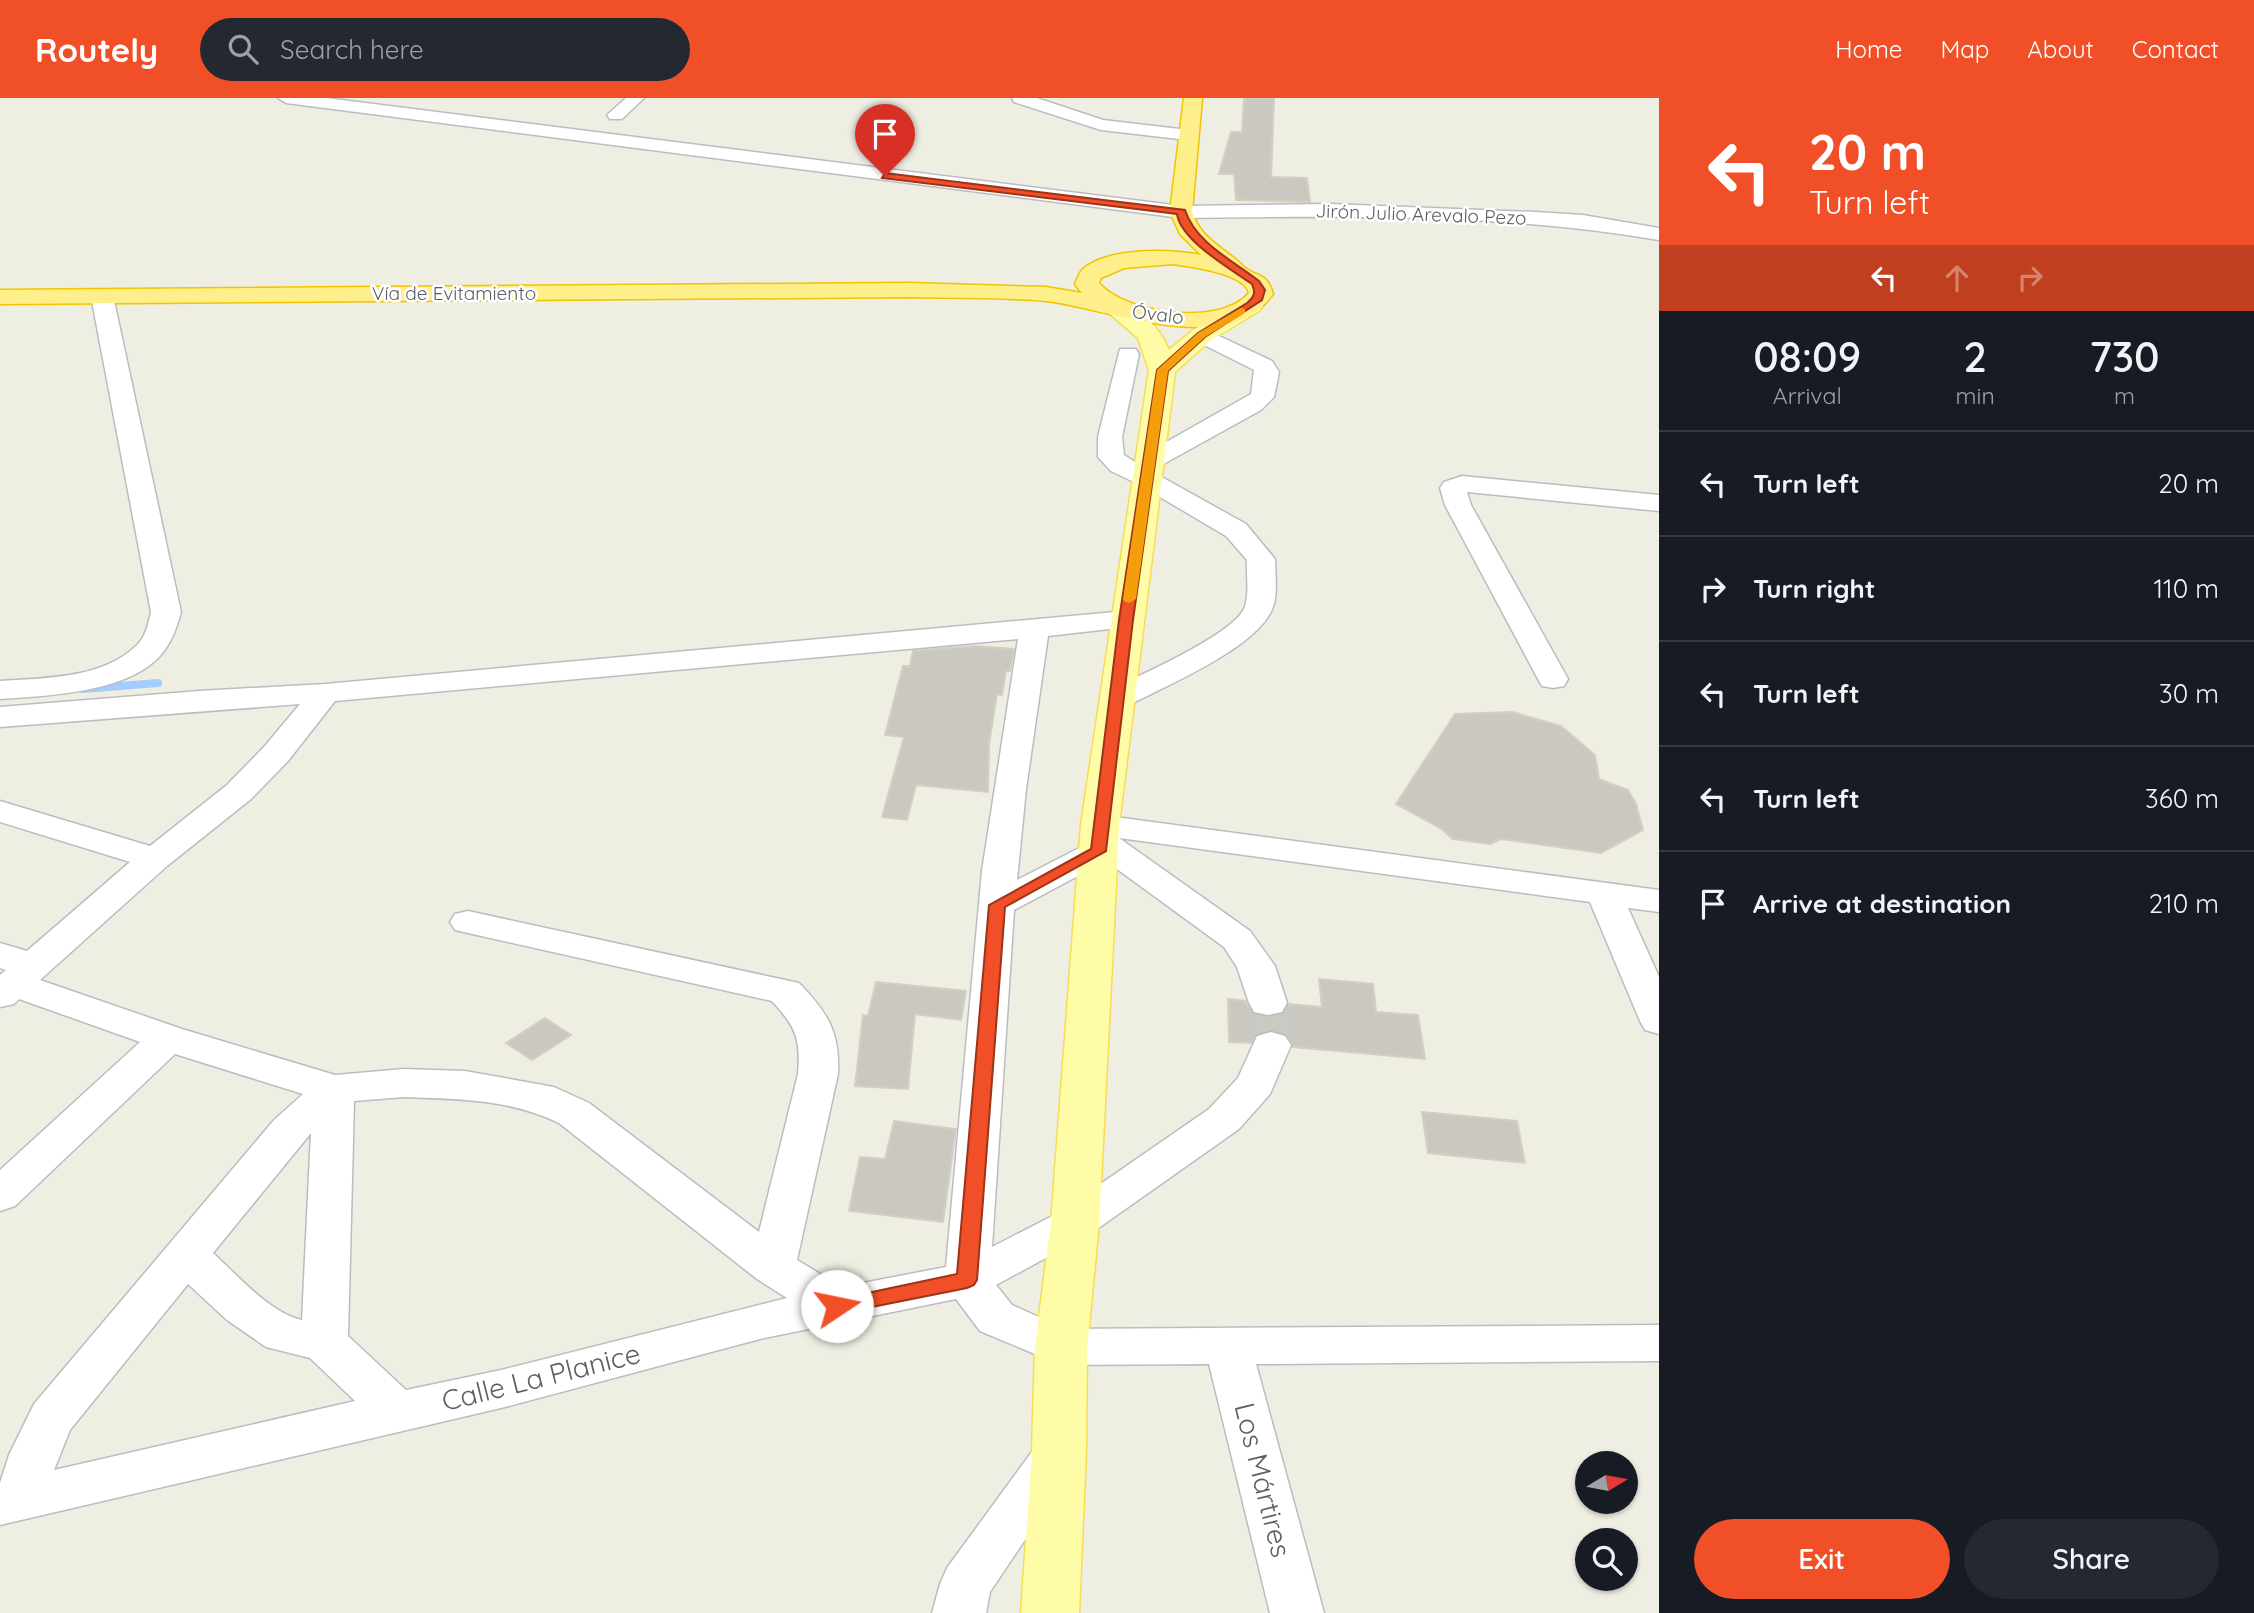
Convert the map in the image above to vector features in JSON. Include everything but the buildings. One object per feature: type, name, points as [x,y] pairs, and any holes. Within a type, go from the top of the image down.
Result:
[{"type":"highway","points":[[1193,98],[1182,216],[1196,239],[1256,283],[1260,290],[1258,298],[1251,306]]},
{"type":"highway","points":[[1112,263],[1158,236],[1182,216]]},
{"type":"highway","points":[[1112,263],[1173,257],[1214,263],[1246,275]]},
{"type":"highway","name":"Vía de Evitamiento","points":[[908,290],[1007,283],[1112,263]]},
{"type":"highway","name":"Óvalo","points":[[1112,263],[1091,274],[1087,284],[1092,294],[1111,306],[1137,314],[1189,319],[1214,317],[1251,306]]},
{"type":"highway","name":"Vía de Evitamiento","points":[[0,297],[908,290],[1046,294],[1111,306]]},
{"type":"main road","points":[[1050,1613],[1059,1451],[1061,1347],[1075,1223],[1099,839],[1148,470],[1145,362],[1157,345],[1150,333],[1111,306]]},
{"type":"main road","points":[[1145,362],[1202,335],[1251,306]]},
{"type":"street","name":"Jirón Julio Arevalo Pezo","points":[[286,98],[1182,216],[1331,211],[1535,218],[1583,221],[1659,234]]},
{"type":"street","points":[[616,115],[636,98]]},
{"type":"street","points":[[1020,98],[1101,124],[1188,135]]},
{"type":"street","points":[[0,690],[65,685],[106,674],[140,658],[158,639],[166,612],[102,296]]},
{"type":"street","points":[[1116,699],[1222,643],[1245,627],[1258,609],[1261,559],[1251,546],[1236,530],[1148,470],[1262,397],[1268,372],[1264,366],[1202,335]]},
{"type":"street","points":[[1553,678],[1458,505],[1453,488],[1462,484],[1479,484],[1659,503]]},
{"type":"street","points":[[0,717],[199,700],[325,694],[1126,620]]},
{"type":"street","points":[[1035,627],[1021,699],[997,905],[967,1280],[996,1318],[1061,1347],[1659,1343]]},
{"type":"street","points":[[325,694],[276,754],[239,792],[12,975],[168,1038],[334,1089],[404,1083],[453,1085],[540,1097],[574,1113],[772,1267],[837,1306]]},
{"type":"street","points":[[0,811],[155,859]]},
{"type":"street","points":[[997,905],[1099,839],[1659,901]]},
{"type":"street","points":[[1099,839],[1237,939],[1256,966],[1268,1003]]},
{"type":"street","points":[[1604,893],[1659,1021]]},
{"type":"street","points":[[468,922],[785,992],[809,1016],[820,1047],[818,1074],[772,1267]]},
{"type":"street","points":[[0,1195],[168,1038]]},
{"type":"street","name":"Calle La Planice","points":[[10,1501],[501,1389],[760,1321],[967,1280],[1075,1223],[1224,1119],[1256,1084],[1270,1045]]},
{"type":"street","points":[[10,1501],[51,1418],[289,1130],[334,1089]]},
{"type":"street","points":[[324,1343],[334,1089]]},
{"type":"street","points":[[185,1254],[243,1308],[282,1334],[324,1343],[397,1411]]},
{"type":"street","name":"Los Mártires","points":[[1228,1347],[1297,1613]]},
{"type":"street","points":[[960,1613],[966,1584],[1059,1451]]},
{"type":"waterway","points":[[83,689],[158,683]]},
{"type":"tunnel","points":[[1268,1003],[1271,1045]]},
{"type":"slow traffic","points":[[1129,599],[1162,370],[1210,329],[1241,311]]},
{"type":"route","points":[[837,1306],[967,1280],[997,905],[1098,851],[1126,620],[1162,370],[1210,329],[1251,306],[1258,298],[1260,290],[1246,275],[1213,254],[1196,239],[1183,221],[1181,212],[885,176]]}]
